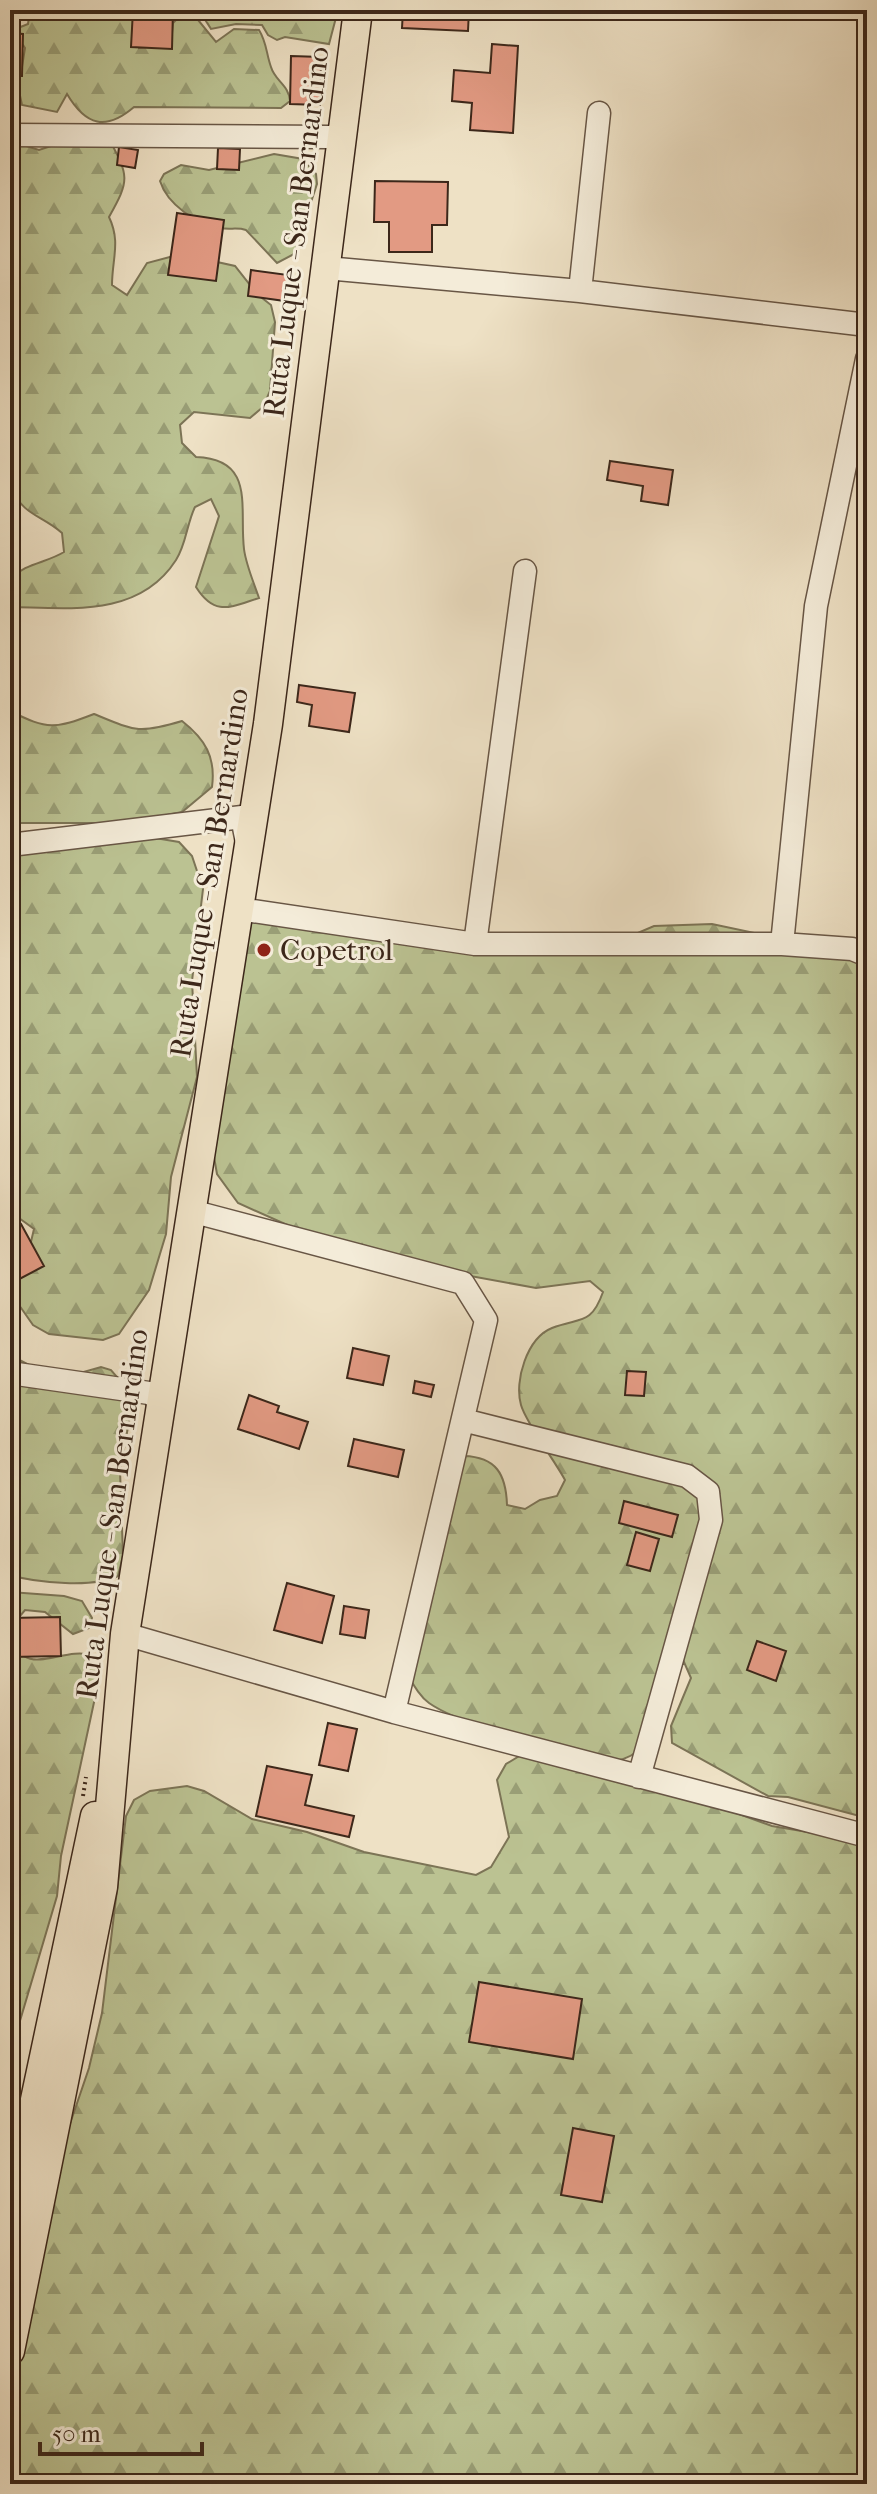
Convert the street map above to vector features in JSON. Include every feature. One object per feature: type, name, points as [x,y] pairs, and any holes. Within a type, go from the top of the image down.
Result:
[{"type":"main road","name":"Ruta Luque - San Bernardino","points":[[113,1745],[125,1634],[268,724],[358,10]]},
{"type":"main road","points":[[10,2218],[80,1876],[113,1745]]},
{"type":"main road","points":[[10,2351],[103,1887],[113,1745]]},
{"type":"street","points":[[580,291],[599,113]]},
{"type":"street","points":[[10,135],[330,137],[343,134]]},
{"type":"street","points":[[326,268],[580,291],[867,325]]},
{"type":"street","points":[[782,944],[816,606],[867,359]]},
{"type":"street","points":[[475,944],[525,571]]},
{"type":"street","points":[[10,845],[242,817],[248,848]]},
{"type":"street","points":[[239,909],[475,944],[782,944],[852,949],[867,955]]},
{"type":"street","points":[[191,1211],[463,1283],[486,1320],[394,1712]]},
{"type":"street","points":[[10,1373],[149,1393],[162,1401]]},
{"type":"street","points":[[463,1420],[687,1476],[708,1492],[711,1520],[639,1777]]},
{"type":"street","points":[[125,1634],[394,1712],[867,1836]]},
{"type":"green space","points":[[30,10],[134,10],[139,48],[171,42],[173,23],[182,14],[194,15],[216,42],[234,29],[259,30],[273,72],[287,91],[290,101],[281,108],[134,107],[106,122],[89,119],[67,94],[57,112],[22,105],[19,91],[10,94],[10,74],[21,73],[25,48],[13,30],[28,24]]},
{"type":"green space","points":[[204,10],[338,10],[329,44],[285,37],[277,40],[268,35],[262,25],[236,24],[211,29],[202,15]]},
{"type":"green space","points":[[91,133],[109,139],[123,170],[124,186],[109,217],[115,243],[112,285],[127,295],[147,263],[181,254],[235,266],[257,294],[271,305],[275,322],[270,391],[263,407],[250,418],[194,412],[180,425],[182,443],[196,457],[228,466],[236,476],[241,488],[245,555],[259,598],[231,606],[217,606],[210,603],[196,587],[219,516],[211,499],[195,507],[176,560],[161,579],[143,592],[101,606],[10,607],[10,579],[64,552],[62,533],[27,510],[10,487],[10,141],[39,150]]},
{"type":"green space","points":[[274,154],[303,159],[316,174],[317,184],[294,254],[277,263],[246,230],[211,226],[184,212],[169,198],[160,181],[164,174],[181,165],[209,170]]},
{"type":"green space","points":[[10,711],[34,722],[52,725],[70,723],[94,714],[137,729],[182,721],[207,750],[212,767],[212,787],[182,812],[127,823],[10,823]]},
{"type":"green space","points":[[143,836],[179,842],[192,856],[203,889],[192,981],[197,1077],[171,1177],[166,1234],[149,1290],[119,1334],[103,1340],[49,1334],[33,1325],[12,1295],[26,1263],[34,1229],[19,1218],[10,1221],[10,853]]},
{"type":"green space","points":[[263,902],[300,907],[379,937],[605,947],[654,926],[712,924],[830,949],[867,965],[867,1818],[788,1797],[768,1796],[672,1743],[671,1726],[691,1678],[684,1662],[662,1695],[648,1738],[637,1752],[613,1762],[467,1721],[429,1703],[416,1689],[407,1673],[464,1456],[484,1460],[497,1469],[504,1484],[507,1505],[525,1509],[540,1500],[557,1496],[565,1480],[524,1413],[519,1395],[521,1373],[529,1350],[543,1333],[584,1319],[599,1303],[603,1292],[590,1281],[536,1288],[443,1271],[303,1232],[238,1203],[217,1174],[214,1157],[252,916]]},
{"type":"green space","points":[[10,1355],[46,1374],[66,1377],[101,1367],[111,1370],[129,1391],[131,1411],[120,1470],[123,1556],[118,1576],[95,1582],[65,1583],[10,1575]]},
{"type":"green space","points":[[10,1592],[64,1596],[82,1601],[92,1618],[89,1628],[73,1634],[45,1612],[25,1610],[10,1628]]},
{"type":"green space","points":[[10,1636],[25,1657],[45,1659],[80,1653],[91,1655],[99,1679],[61,1856],[57,1896],[14,2041],[15,2101],[10,2144]]},
{"type":"green space","points":[[521,1755],[665,1787],[772,1826],[867,1842],[867,2484],[10,2484],[10,2385],[42,2206],[89,2068],[102,2013],[126,1816],[134,1800],[150,1791],[187,1786],[204,1791],[252,1819],[307,1832],[364,1852],[476,1875],[491,1867],[509,1837],[497,1780],[506,1764]]},
{"type":"building","points":[[133,10],[173,10],[172,49],[131,47]]},
{"type":"building","points":[[403,10],[469,10],[468,31],[402,28]]},
{"type":"building","points":[[10,33],[23,34],[22,76],[10,76]]},
{"type":"building","points":[[492,44],[518,46],[513,133],[470,130],[472,103],[452,101],[454,70],[490,73]]},
{"type":"building","points":[[291,56],[321,57],[320,105],[290,104]]},
{"type":"building","points":[[119,147],[138,150],[135,168],[117,165]]},
{"type":"building","points":[[218,148],[240,149],[239,170],[217,169]]},
{"type":"building","points":[[375,181],[448,182],[447,225],[432,225],[432,252],[389,252],[389,222],[374,222]]},
{"type":"building","points":[[177,213],[224,220],[216,281],[168,275]]},
{"type":"building","points":[[251,270],[288,275],[285,301],[248,296]]},
{"type":"building","points":[[610,461],[673,470],[668,505],[641,501],[643,486],[607,480]]},
{"type":"building","points":[[299,685],[355,693],[349,732],[309,726],[312,705],[297,702]]},
{"type":"building","points":[[21,1224],[44,1266],[10,1284],[10,1229]]},
{"type":"building","points":[[353,1348],[389,1356],[383,1385],[347,1378]]},
{"type":"building","points":[[627,1371],[646,1372],[644,1396],[625,1395]]},
{"type":"building","points":[[415,1381],[434,1385],[431,1397],[413,1393]]},
{"type":"building","points":[[249,1395],[279,1406],[277,1412],[308,1422],[299,1449],[238,1429]]},
{"type":"building","points":[[354,1439],[404,1450],[398,1477],[348,1466]]},
{"type":"building","points":[[624,1501],[678,1515],[672,1537],[619,1523]]},
{"type":"building","points":[[636,1532],[659,1539],[650,1571],[627,1565]]},
{"type":"building","points":[[287,1583],[334,1596],[322,1643],[274,1630]]},
{"type":"building","points":[[344,1606],[369,1610],[365,1638],[340,1634]]},
{"type":"building","points":[[60,1617],[61,1656],[10,1657],[10,1618]]},
{"type":"building","points":[[757,1641],[786,1651],[776,1681],[747,1670]]},
{"type":"building","points":[[328,1723],[357,1729],[348,1771],[319,1765]]},
{"type":"building","points":[[267,1766],[312,1775],[305,1805],[354,1816],[349,1837],[256,1816]]},
{"type":"building","points":[[479,1982],[582,1999],[573,2059],[469,2042]]},
{"type":"building","points":[[573,2128],[614,2136],[602,2202],[561,2195]]},
{"type":"place","name":"Copetrol","points":[[264,950]]}]
